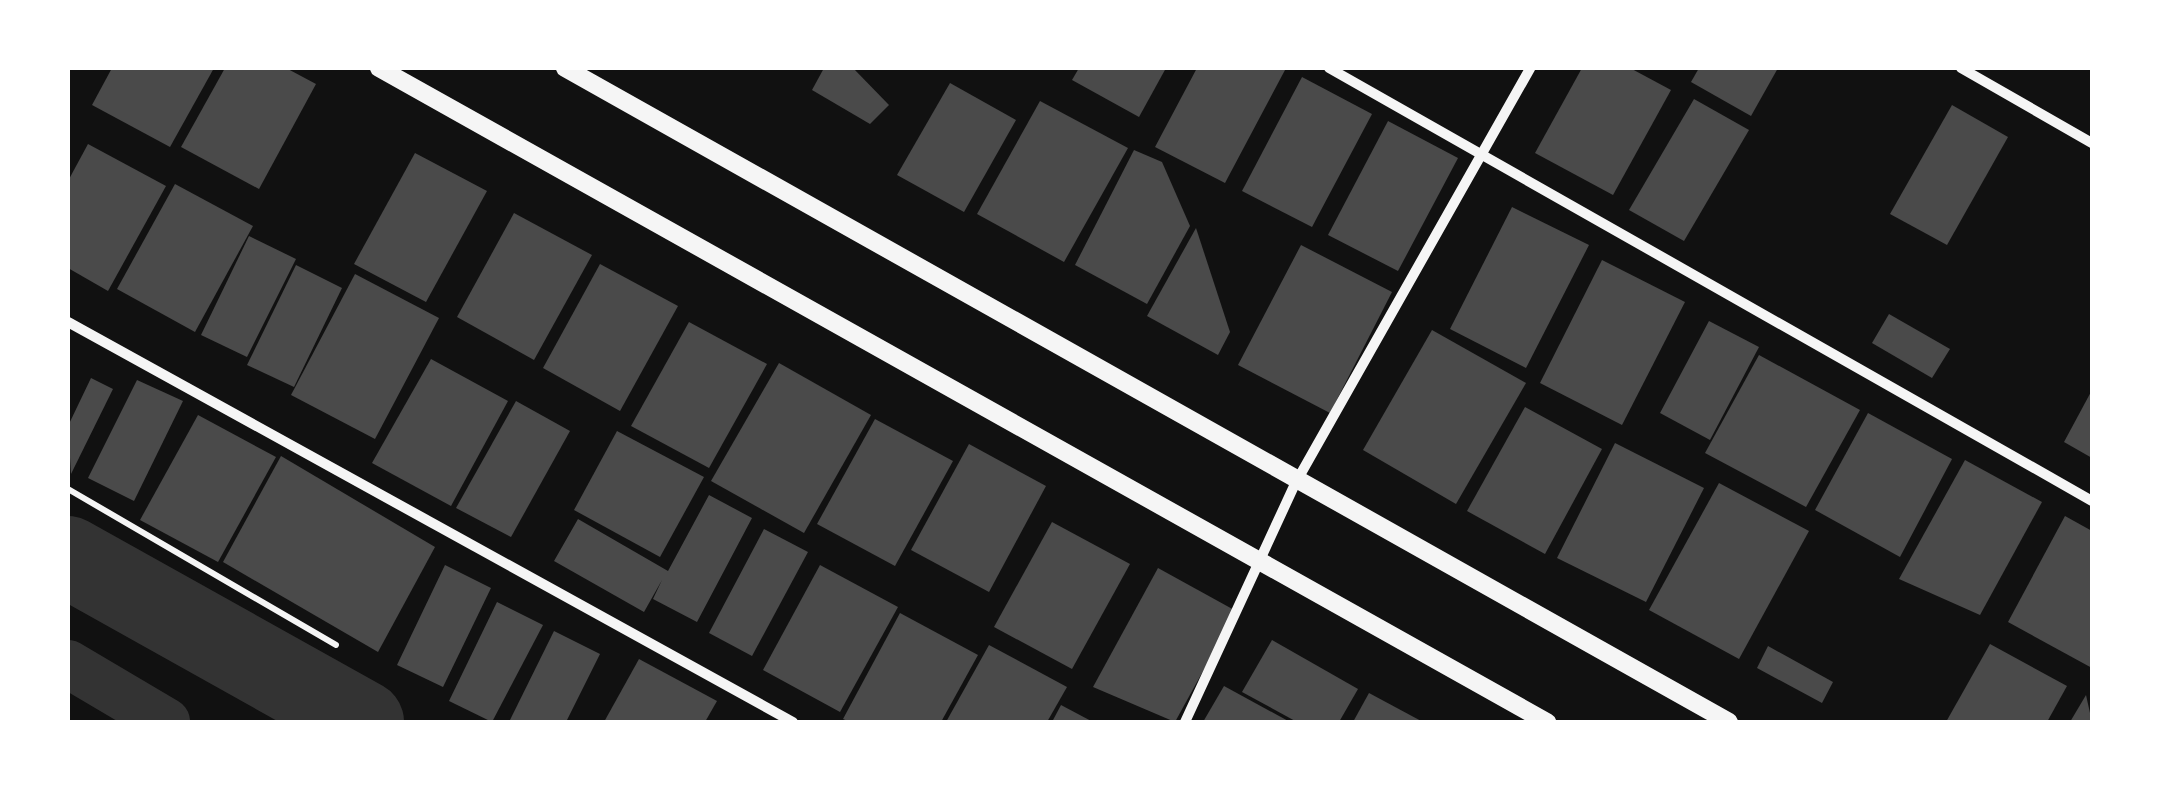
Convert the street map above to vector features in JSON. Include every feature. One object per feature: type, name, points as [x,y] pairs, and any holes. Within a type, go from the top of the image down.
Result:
[{"type":"street","points":[[379,68],[1547,722]]},
{"type":"street","points":[[565,68],[1295,484],[1730,722]]},
{"type":"street","points":[[1329,68],[2092,501]]},
{"type":"street","points":[[1185,722],[1265,565],[1295,484],[1530,68]]},
{"type":"street","points":[[1961,68],[2092,143]]},
{"type":"street","points":[[68,322],[793,722]]},
{"type":"path","points":[[68,489],[336,645]]},
{"type":"building","points":[[112,68],[214,68],[170,147],[92,105]]},
{"type":"building","points":[[225,68],[286,68],[316,84],[259,189],[181,147]]},
{"type":"building","points":[[824,68],[853,68],[889,105],[870,124],[812,90]]},
{"type":"building","points":[[1079,68],[1166,68],[1139,117],[1072,80]]},
{"type":"building","points":[[1197,68],[1285,70],[1225,183],[1155,147]]},
{"type":"building","points":[[1582,68],[1630,68],[1671,90],[1613,195],[1535,153]]},
{"type":"building","points":[[1699,68],[1778,68],[1751,116],[1691,82]]},
{"type":"building","points":[[1302,77],[1372,114],[1312,227],[1242,191]]},
{"type":"building","points":[[950,83],[1016,120],[964,212],[897,175]]},
{"type":"building","points":[[1694,99],[1749,130],[1684,241],[1629,210]]},
{"type":"building","points":[[1040,101],[1128,148],[1064,262],[977,214]]},
{"type":"building","points":[[1952,105],[2008,137],[1947,245],[1890,214]]},
{"type":"building","points":[[1388,121],[1458,158],[1398,271],[1328,235]]},
{"type":"building","points":[[88,144],[166,186],[108,291],[68,268],[68,181]]},
{"type":"building","points":[[1134,150],[1162,162],[1190,226],[1147,304],[1075,265]]},
{"type":"building","points":[[415,153],[487,191],[426,302],[354,264]]},
{"type":"building","points":[[175,184],[253,226],[195,332],[117,289]]},
{"type":"building","points":[[1512,207],[1589,245],[1526,368],[1450,329]]},
{"type":"building","points":[[514,213],[592,255],[534,360],[457,317]]},
{"type":"building","points":[[1196,228],[1230,332],[1218,355],[1147,316]]},
{"type":"building","points":[[249,236],[296,259],[247,357],[201,335]]},
{"type":"building","points":[[1301,245],[1392,292],[1330,413],[1238,365]]},
{"type":"building","points":[[1602,260],[1685,302],[1622,425],[1540,383]]},
{"type":"building","points":[[600,264],[678,306],[620,411],[543,368]]},
{"type":"building","points":[[296,265],[342,288],[294,387],[247,365]]},
{"type":"building","points":[[355,274],[439,318],[375,439],[291,395]]},
{"type":"building","points":[[1889,314],[1950,349],[1932,378],[1872,343]]},
{"type":"building","points":[[1709,321],[1759,347],[1710,440],[1660,413]]},
{"type":"building","points":[[689,322],[767,364],[709,468],[631,426]]},
{"type":"building","points":[[1432,330],[1526,383],[1456,504],[1363,450]]},
{"type":"building","points":[[1759,355],[1860,410],[1806,507],[1705,453]]},
{"type":"building","points":[[431,359],[508,401],[451,506],[372,463]]},
{"type":"building","points":[[779,363],[871,415],[804,533],[711,481]]},
{"type":"building","points":[[91,378],[113,389],[71,474],[68,426]]},
{"type":"building","points":[[137,380],[183,401],[134,501],[88,478]]},
{"type":"building","points":[[2092,390],[2092,458],[2064,442]]},
{"type":"building","points":[[516,401],[570,431],[511,537],[456,508]]},
{"type":"building","points":[[1525,407],[1602,449],[1545,554],[1467,511]]},
{"type":"building","points":[[1868,413],[1952,459],[1900,557],[1815,510]]},
{"type":"building","points":[[198,415],[276,457],[218,562],[140,520]]},
{"type":"building","points":[[875,419],[953,461],[895,566],[817,524]]},
{"type":"building","points":[[617,431],[704,477],[660,557],[574,510]]},
{"type":"building","points":[[1615,443],[1704,488],[1646,602],[1557,558]]},
{"type":"building","points":[[969,444],[1046,486],[989,592],[911,550]]},
{"type":"building","points":[[281,456],[435,547],[378,652],[223,562]]},
{"type":"building","points":[[1965,460],[2042,502],[1980,615],[1899,579]]},
{"type":"building","points":[[1719,483],[1809,531],[1739,659],[1649,610]]},
{"type":"building","points":[[709,495],[752,518],[697,622],[653,599],[662,580],[644,612],[554,561],[578,519],[668,571]]},
{"type":"building","points":[[2065,516],[2092,531],[2092,668],[2008,622]]},
{"type":"building","points":[[1052,522],[1130,564],[1072,669],[994,627]]},
{"type":"building","points":[[764,529],[808,552],[752,656],[709,633]]},
{"type":"building","points":[[445,565],[491,588],[443,687],[397,665]]},
{"type":"building","points":[[820,565],[898,607],[840,712],[763,670]]},
{"type":"building","points":[[1158,568],[1236,611],[1175,722],[1093,687]]},
{"type":"building","points":[[497,602],[543,625],[492,722],[449,701]]},
{"type":"building","points":[[900,613],[978,655],[941,722],[843,719]]},
{"type":"building","points":[[554,631],[600,654],[566,722],[509,722]]},
{"type":"building","points":[[1272,640],[1358,689],[1339,722],[1297,722],[1242,692]]},
{"type":"building","points":[[1990,644],[2067,686],[2047,722],[1946,722]]},
{"type":"building","points":[[989,645],[1067,687],[1047,722],[946,722]]},
{"type":"building","points":[[1768,646],[1833,682],[1822,703],[1757,668]]},
{"type":"building","points":[[639,659],[717,701],[705,722],[604,722]]},
{"type":"building","points":[[1224,686],[1290,722],[1203,722]]},
{"type":"building","points":[[1369,693],[1423,722],[1353,722]]},
{"type":"building","points":[[2086,695],[2092,722],[2070,722]]},
{"type":"building","points":[[1061,705],[1093,722],[1052,722]]},
{"type":"waterway","points":[[68,557],[363,722]]},
{"type":"waterway","points":[[68,664],[166,722]]}]
